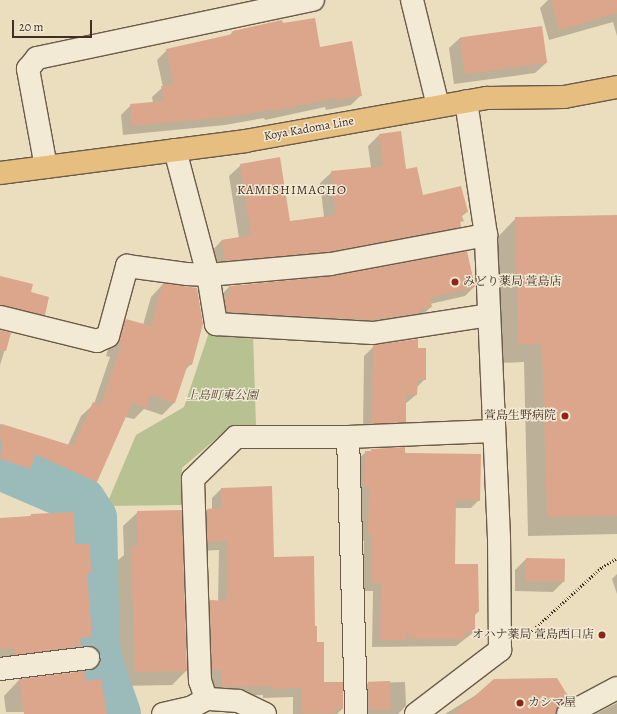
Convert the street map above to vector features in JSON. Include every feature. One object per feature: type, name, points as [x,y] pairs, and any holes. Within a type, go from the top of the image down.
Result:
[{"type":"main road","name":"Koya Kadoma Line","points":[[0,173],[245,141],[487,98],[564,97],[617,87]]},
{"type":"street","points":[[46,167],[28,69],[37,58],[313,0]]},
{"type":"street","points":[[412,0],[438,106]]},
{"type":"street","points":[[416,714],[500,650],[499,538],[486,235],[466,101]]},
{"type":"street","points":[[175,150],[208,275],[216,324],[373,333],[489,315]]},
{"type":"street","points":[[0,316],[97,341],[108,336],[127,266],[187,274],[208,275],[331,264],[486,235]]},
{"type":"street","points":[[206,699],[200,681],[193,479],[236,437],[348,437],[494,431]]},
{"type":"street","points":[[348,437],[356,714]]},
{"type":"street","points":[[0,669],[88,658]]},
{"type":"street","points":[[568,714],[617,688]]},
{"type":"street","points":[[163,714],[190,708],[206,699],[265,714]]},
{"type":"path","points":[[500,650],[517,644],[602,568],[617,558]]},
{"type":"green space","name":"上島町東公園","points":[[209,332],[253,334],[256,425],[226,430],[182,468],[181,505],[106,506],[136,435],[184,407]]},
{"type":"building","points":[[551,0],[617,0],[617,13],[559,30]]},
{"type":"building","points":[[315,18],[320,47],[352,41],[362,96],[336,100],[335,98],[274,111],[274,109],[235,116],[132,126],[130,104],[164,101],[161,86],[174,84],[166,49],[233,34],[233,31],[282,20],[283,23]]},
{"type":"building","points":[[542,26],[547,63],[465,74],[460,38]]},
{"type":"building","points":[[401,131],[406,169],[417,167],[423,195],[461,186],[468,212],[461,214],[464,221],[460,222],[461,227],[329,252],[225,261],[222,240],[251,235],[240,164],[280,157],[290,221],[336,215],[331,171],[383,166],[379,134]]},
{"type":"building","points":[[617,215],[617,516],[547,517],[542,344],[518,344],[515,217]]},
{"type":"building","points":[[467,251],[475,287],[430,298],[432,307],[419,310],[419,313],[372,320],[227,312],[224,295],[231,297],[229,286],[333,276]]},
{"type":"building","points":[[0,276],[33,284],[31,292],[49,297],[45,315],[0,305]]},
{"type":"building","points":[[163,283],[197,288],[203,324],[192,365],[188,364],[175,403],[150,395],[147,408],[132,403],[97,482],[35,454],[31,469],[0,459],[2,439],[0,438],[0,430],[2,424],[73,446],[93,402],[101,406],[121,345],[118,344],[126,319],[151,326]]},
{"type":"building","points":[[0,330],[11,333],[6,351],[0,350]]},
{"type":"building","points":[[418,339],[418,348],[426,348],[426,380],[418,380],[417,395],[406,395],[406,422],[372,424],[373,345]]},
{"type":"building","points":[[405,447],[405,453],[481,454],[480,501],[456,500],[455,564],[478,564],[479,612],[475,612],[475,633],[465,632],[465,639],[410,639],[405,629],[405,640],[380,640],[381,583],[371,583],[372,534],[368,534],[369,486],[364,486],[365,451],[371,451],[371,449]]},
{"type":"building","points":[[272,486],[274,557],[314,556],[315,626],[317,626],[317,642],[324,642],[324,682],[343,682],[343,709],[334,710],[334,713],[302,713],[302,688],[271,689],[271,686],[222,687],[222,670],[212,670],[210,600],[227,601],[228,541],[208,542],[207,509],[221,508],[221,488]]},
{"type":"building","points":[[182,510],[187,671],[135,672],[131,546],[138,546],[137,511]]},
{"type":"building","points":[[74,512],[75,544],[90,544],[91,573],[87,573],[92,637],[80,638],[81,646],[15,655],[14,648],[0,649],[0,518],[31,516],[31,514]]},
{"type":"building","points":[[526,558],[565,559],[565,582],[526,581]]},
{"type":"building","points":[[84,671],[86,681],[101,679],[107,714],[24,714],[19,679]]},
{"type":"building","points":[[557,678],[570,699],[558,707],[556,714],[454,714],[494,679]]},
{"type":"building","points":[[390,681],[391,709],[369,710],[368,682]]},
{"type":"waterway","points":[[0,466],[82,501],[93,518],[96,646],[100,666],[117,714]]},
{"type":"place","name":"みどり薬局 萱島店","points":[[455,282]]},
{"type":"place","name":"萱島生野病院","points":[[565,416]]},
{"type":"place","name":"オハナ薬局 萱島西口店","points":[[602,635]]},
{"type":"place","name":"カシマ屋","points":[[520,703]]},
{"type":"district","name":"KAMISHIMACHO","points":[[292,190]]}]
